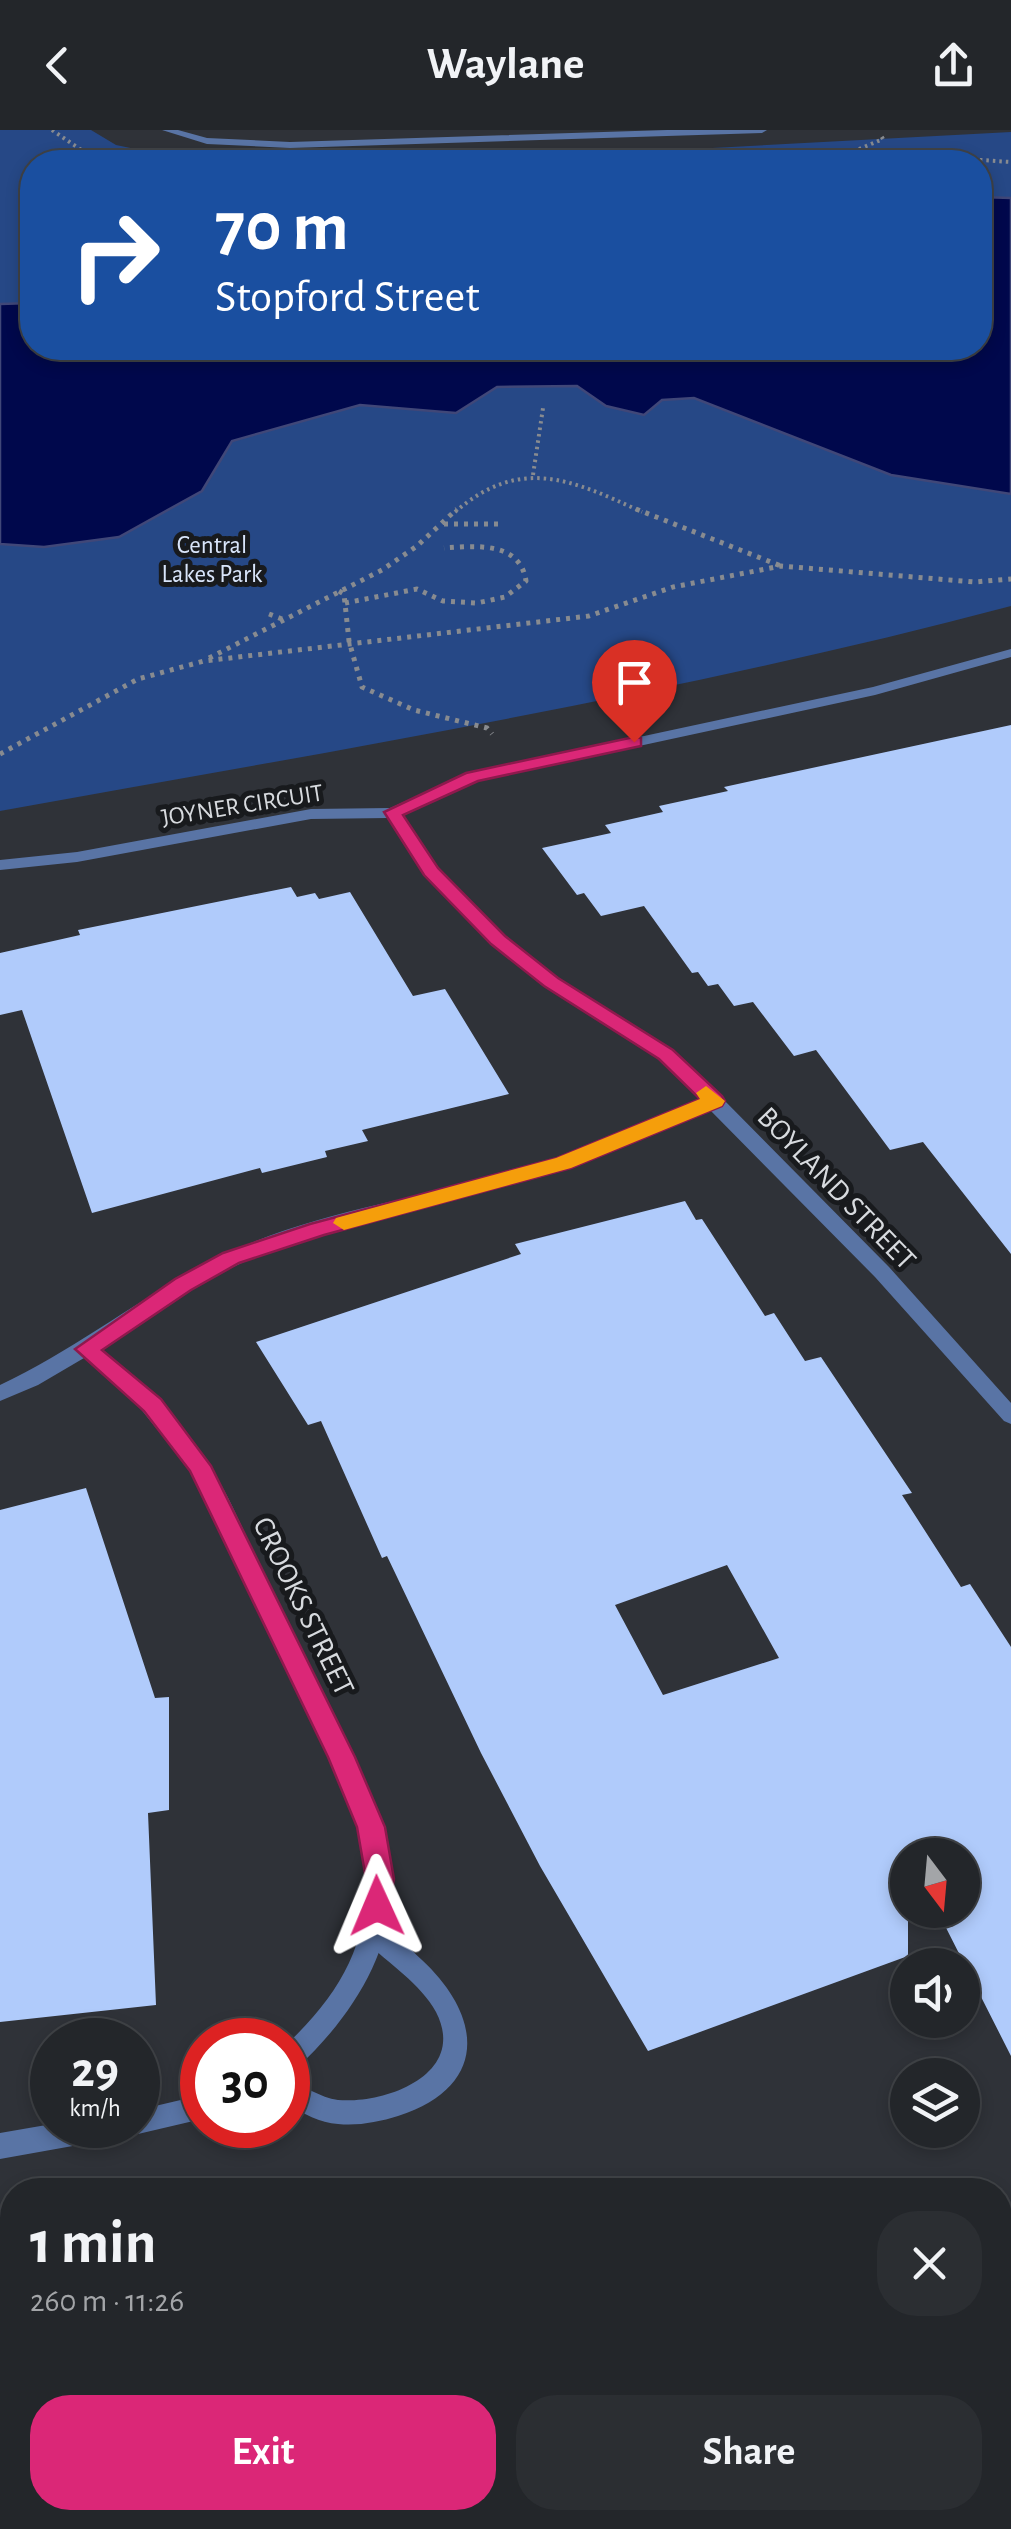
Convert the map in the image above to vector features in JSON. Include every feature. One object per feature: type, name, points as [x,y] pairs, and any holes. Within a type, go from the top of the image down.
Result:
[{"type":"street","points":[[167,130],[208,140],[290,145],[762,130]]},
{"type":"street","name":"JOYNER CIRCUIT","points":[[0,865],[78,857],[311,814],[393,812],[414,806],[452,783],[520,765],[875,691],[1011,653]]},
{"type":"street","name":"BOYLAND STREET","points":[[393,812],[431,871],[498,940],[551,982],[666,1055],[882,1272],[1011,1416]]},
{"type":"street","points":[[0,1394],[86,1349],[183,1284],[231,1258],[317,1229],[564,1163],[714,1101]]},
{"type":"street","name":"CROOKS STREET","points":[[86,1349],[136,1388],[169,1422],[199,1466],[341,1757],[371,1827],[380,1879],[374,1933],[346,1995],[310,2042]]},
{"type":"street","points":[[310,2102],[332,2112],[366,2112],[404,2102],[434,2087],[454,2066],[457,2040],[449,2010],[374,1933]]},
{"type":"street","points":[[0,2146],[30,2141]]},
{"type":"path","points":[[52,130],[81,150]]},
{"type":"path","points":[[855,150],[882,139],[880,134]]},
{"type":"path","points":[[533,475],[543,408]]},
{"type":"path","points":[[204,660],[407,553],[485,490],[504,480],[533,475],[590,489],[679,528],[767,557],[781,566]]},
{"type":"path","points":[[443,524],[502,524]]},
{"type":"path","points":[[345,603],[418,589],[443,600],[477,603],[505,597],[526,581],[524,567],[510,552],[484,546],[444,548]]},
{"type":"path","points":[[0,754],[138,680],[204,660],[589,616],[673,586],[781,566],[974,582],[1011,579]]},
{"type":"path","points":[[339,591],[344,594],[349,641],[362,687],[414,710],[487,728],[520,765]]},
{"type":"path","points":[[269,614],[283,620]]},
{"type":"green space","name":"Central Lakes Park","points":[[0,130],[91,130],[116,145],[140,150],[20,150],[20,360],[992,360],[992,150],[674,150],[1011,132],[1011,606],[886,638],[634,693],[0,811]]},
{"type":"shaded area","points":[[992,197],[1011,198],[1011,494],[891,475],[694,398],[662,400],[644,415],[606,406],[577,386],[497,387],[456,413],[360,405],[232,441],[202,491],[119,537],[44,547],[0,544],[0,304],[20,303],[20,360],[992,360]]},
{"type":"building","points":[[1011,725],[1011,1254],[923,1142],[890,1150],[816,1050],[794,1056],[753,1002],[734,1006],[718,984],[708,986],[698,972],[692,973],[644,906],[601,916],[584,893],[577,895],[542,848],[611,833],[605,825],[663,812],[659,806],[728,791],[724,787]]},
{"type":"building","points":[[291,887],[297,897],[315,893],[319,899],[350,892],[413,996],[445,989],[509,1094],[362,1130],[368,1141],[325,1151],[327,1157],[262,1173],[260,1168],[92,1213],[22,1010],[0,1015],[0,953],[80,935],[78,930]]},
{"type":"building","points":[[685,1201],[696,1220],[702,1219],[765,1316],[774,1313],[805,1361],[821,1357],[912,1493],[902,1495],[961,1587],[970,1584],[1011,1647],[1011,2056],[980,1995],[980,1948],[956,1948],[946,1928],[980,1928],[980,1838],[890,1838],[890,1928],[908,1928],[908,1948],[890,1948],[890,1963],[648,2051],[540,1866],[481,1753],[387,1556],[382,1558],[321,1421],[308,1425],[256,1342],[521,1254],[515,1244]],"holes":[[[727,1565],[779,1658],[663,1695],[615,1605]]]},
{"type":"building","points":[[86,1488],[155,1698],[169,1697],[169,1810],[148,1813],[156,2005],[0,2022],[0,1510]]},
{"type":"slow traffic","points":[[344,1223],[564,1163],[714,1101],[706,1093]]},
{"type":"route","points":[[377,1906],[380,1879],[371,1827],[341,1757],[199,1466],[153,1405],[86,1349],[183,1284],[231,1258],[317,1229],[564,1163],[714,1101],[666,1055],[551,982],[498,940],[431,871],[393,812],[414,806],[472,776],[634,742]]}]
